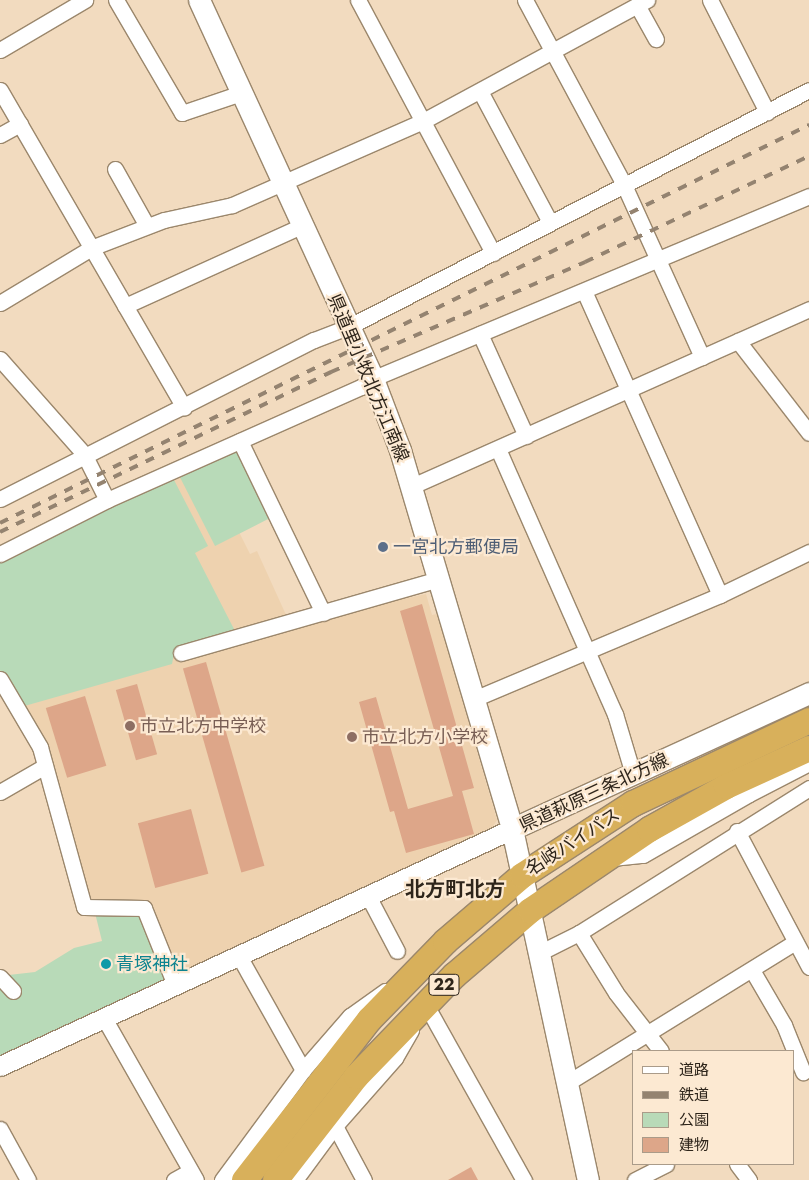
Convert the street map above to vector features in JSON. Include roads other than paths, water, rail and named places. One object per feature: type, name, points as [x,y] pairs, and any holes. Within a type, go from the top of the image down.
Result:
[{"type":"highway","name":"名岐バイパス","points":[[244,1180],[333,1062],[409,975],[522,875],[633,803],[809,720]]},
{"type":"highway","name":"名岐バイパス","points":[[275,1180],[356,1076],[454,974],[530,910],[649,829],[726,786],[809,748]]},
{"type":"main road","name":"県道里小牧北方江南線","points":[[199,0],[372,379],[412,486],[512,829]]},
{"type":"main road","name":"県道萩原三条北方線","points":[[588,1180],[512,829],[809,694]]},
{"type":"street","points":[[0,50],[85,0]]},
{"type":"street","points":[[116,0],[182,113],[241,93]]},
{"type":"street","points":[[358,0],[493,253]]},
{"type":"street","points":[[524,0],[624,185],[702,357]]},
{"type":"street","points":[[710,0],[767,112]]},
{"type":"street","points":[[0,303],[92,248],[164,220],[214,211],[423,121],[642,2],[656,39]]},
{"type":"street","points":[[0,90],[184,408]]},
{"type":"street","points":[[0,499],[84,454],[184,408],[314,340],[348,327],[809,90]]},
{"type":"street","points":[[480,91],[550,222]]},
{"type":"street","points":[[0,135],[20,124]]},
{"type":"street","points":[[115,169],[147,226]]},
{"type":"street","points":[[0,554],[107,500],[240,441],[372,379],[809,196]]},
{"type":"street","points":[[125,306],[301,226]]},
{"type":"street","points":[[584,290],[720,595]]},
{"type":"street","points":[[412,486],[629,391],[809,309]]},
{"type":"street","points":[[480,334],[526,436]]},
{"type":"street","points":[[738,341],[809,433]]},
{"type":"street","points":[[0,359],[84,454],[107,500]]},
{"type":"street","points":[[240,441],[323,613]]},
{"type":"street","points":[[498,449],[555,584],[588,651],[615,714],[633,774]]},
{"type":"street","points":[[474,699],[720,595],[809,552]]},
{"type":"street","points":[[182,653],[439,579]]},
{"type":"street","points":[[0,679],[40,747],[84,907],[144,908],[175,985]]},
{"type":"street","points":[[604,859],[643,855],[809,763]]},
{"type":"street","points":[[0,792],[45,766]]},
{"type":"street","points":[[539,953],[579,933],[737,831],[809,788]]},
{"type":"street","points":[[0,1066],[512,829]]},
{"type":"street","points":[[737,831],[794,943],[809,967]]},
{"type":"street","points":[[368,896],[398,951]]},
{"type":"street","points":[[579,933],[616,993],[660,1050]]},
{"type":"street","points":[[567,1083],[794,943]]},
{"type":"street","points":[[238,956],[303,1070]]},
{"type":"street","points":[[752,970],[784,1025],[794,1050]]},
{"type":"street","points":[[222,1180],[303,1070],[350,1016],[409,975]]},
{"type":"street","points":[[0,977],[13,992]]},
{"type":"street","points":[[295,1180],[335,1126],[395,1058],[426,1005]]},
{"type":"street","points":[[426,1005],[524,1180]]},
{"type":"street","points":[[104,1018],[193,1175],[174,1180]]},
{"type":"street","points":[[794,1051],[802,1072]]},
{"type":"street","points":[[335,1126],[364,1180]]},
{"type":"street","points":[[0,1129],[28,1180]]},
{"type":"street","points":[[635,1180],[664,1165]]},
{"type":"street","points":[[738,1165],[750,1180]]},
{"type":"railway","points":[[0,523],[809,125]]},
{"type":"railway","points":[[0,532],[331,372],[585,262],[809,156]]},
{"type":"place","name":"一宮北方郵便局","points":[[383,547]]},
{"type":"place","name":"市立北方中学校","points":[[130,726]]},
{"type":"place","name":"市立北方小学校","points":[[352,737]]},
{"type":"place","name":"青塚神社","points":[[106,964]]},
{"type":"district","name":"北方町北方","points":[[455,889]]}]
